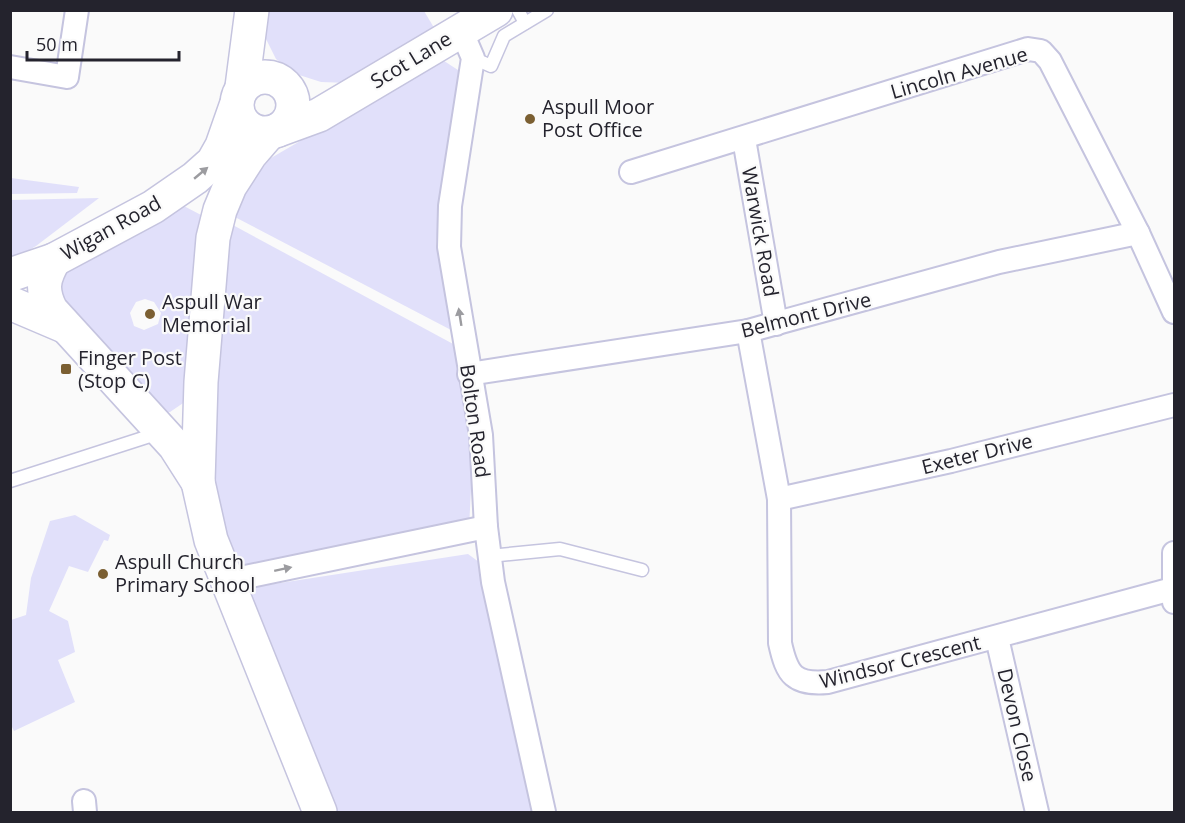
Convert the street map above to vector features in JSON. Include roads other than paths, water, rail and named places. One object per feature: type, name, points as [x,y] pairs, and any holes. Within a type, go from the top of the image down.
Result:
[{"type":"main road","name":"Scot Lane","points":[[273,132],[305,122],[358,92],[467,44],[510,17]]},
{"type":"main road","points":[[251,19],[280,81],[294,101],[293,110],[290,118],[273,132],[230,186],[220,210],[213,238],[201,382],[198,482],[211,540],[226,581],[320,813]]},
{"type":"main road","name":"Wigan Road","points":[[10,275],[54,260],[153,207],[195,178],[213,162],[229,130],[239,97],[251,19]]},
{"type":"main road","points":[[273,132],[251,129],[239,116],[239,97],[256,77],[280,81]]},
{"type":"main road","name":"Scot Lane","points":[[280,81],[317,91],[358,92]]},
{"type":"main road","points":[[153,207],[166,203],[193,208],[203,216],[213,238]]},
{"type":"main road","points":[[54,260],[43,282],[51,310],[154,420],[183,456],[198,482]]},
{"type":"main road","points":[[10,303],[64,326]]},
{"type":"main road","points":[[154,420],[159,414],[170,412],[192,397],[201,382]]},
{"type":"street","points":[[10,67],[67,77],[77,10]]},
{"type":"street","name":"Bolton Road","points":[[467,44],[464,124],[450,206],[449,247],[481,435],[489,556],[544,813]]},
{"type":"street","name":"Lincoln Avenue","points":[[632,172],[1028,49],[1041,51],[1050,61],[1138,233],[1174,312]]},
{"type":"street","name":"Warwick Road","points":[[744,139],[776,324]]},
{"type":"street","name":"Belmont Drive","points":[[469,374],[748,331],[999,262],[1138,233]]},
{"type":"street","name":"Windsor Crescent","points":[[748,331],[779,499],[780,643],[784,664],[794,678],[810,684],[828,682],[997,638],[1173,596]]},
{"type":"street","name":"Exeter Drive","points":[[779,499],[951,461],[1174,405]]},
{"type":"street","points":[[226,581],[486,527]]},
{"type":"street","points":[[1173,596],[1174,553]]},
{"type":"street","name":"Devon Close","points":[[997,638],[1037,813]]},
{"type":"lane","points":[[467,44],[491,66],[510,17],[518,10]]},
{"type":"lane","points":[[510,17],[548,10]]},
{"type":"lane","points":[[10,481],[154,420]]},
{"type":"lane","points":[[489,556],[560,549],[642,570]]},
{"type":"place","name":"Aspull Moor Post Office","points":[[530,119]]},
{"type":"place","name":"Aspull War Memorial","points":[[150,314]]},
{"type":"place","name":"Finger Post (Stop C)","points":[[66,369]]},
{"type":"place","name":"Aspull Church Primary School","points":[[103,574]]}]
